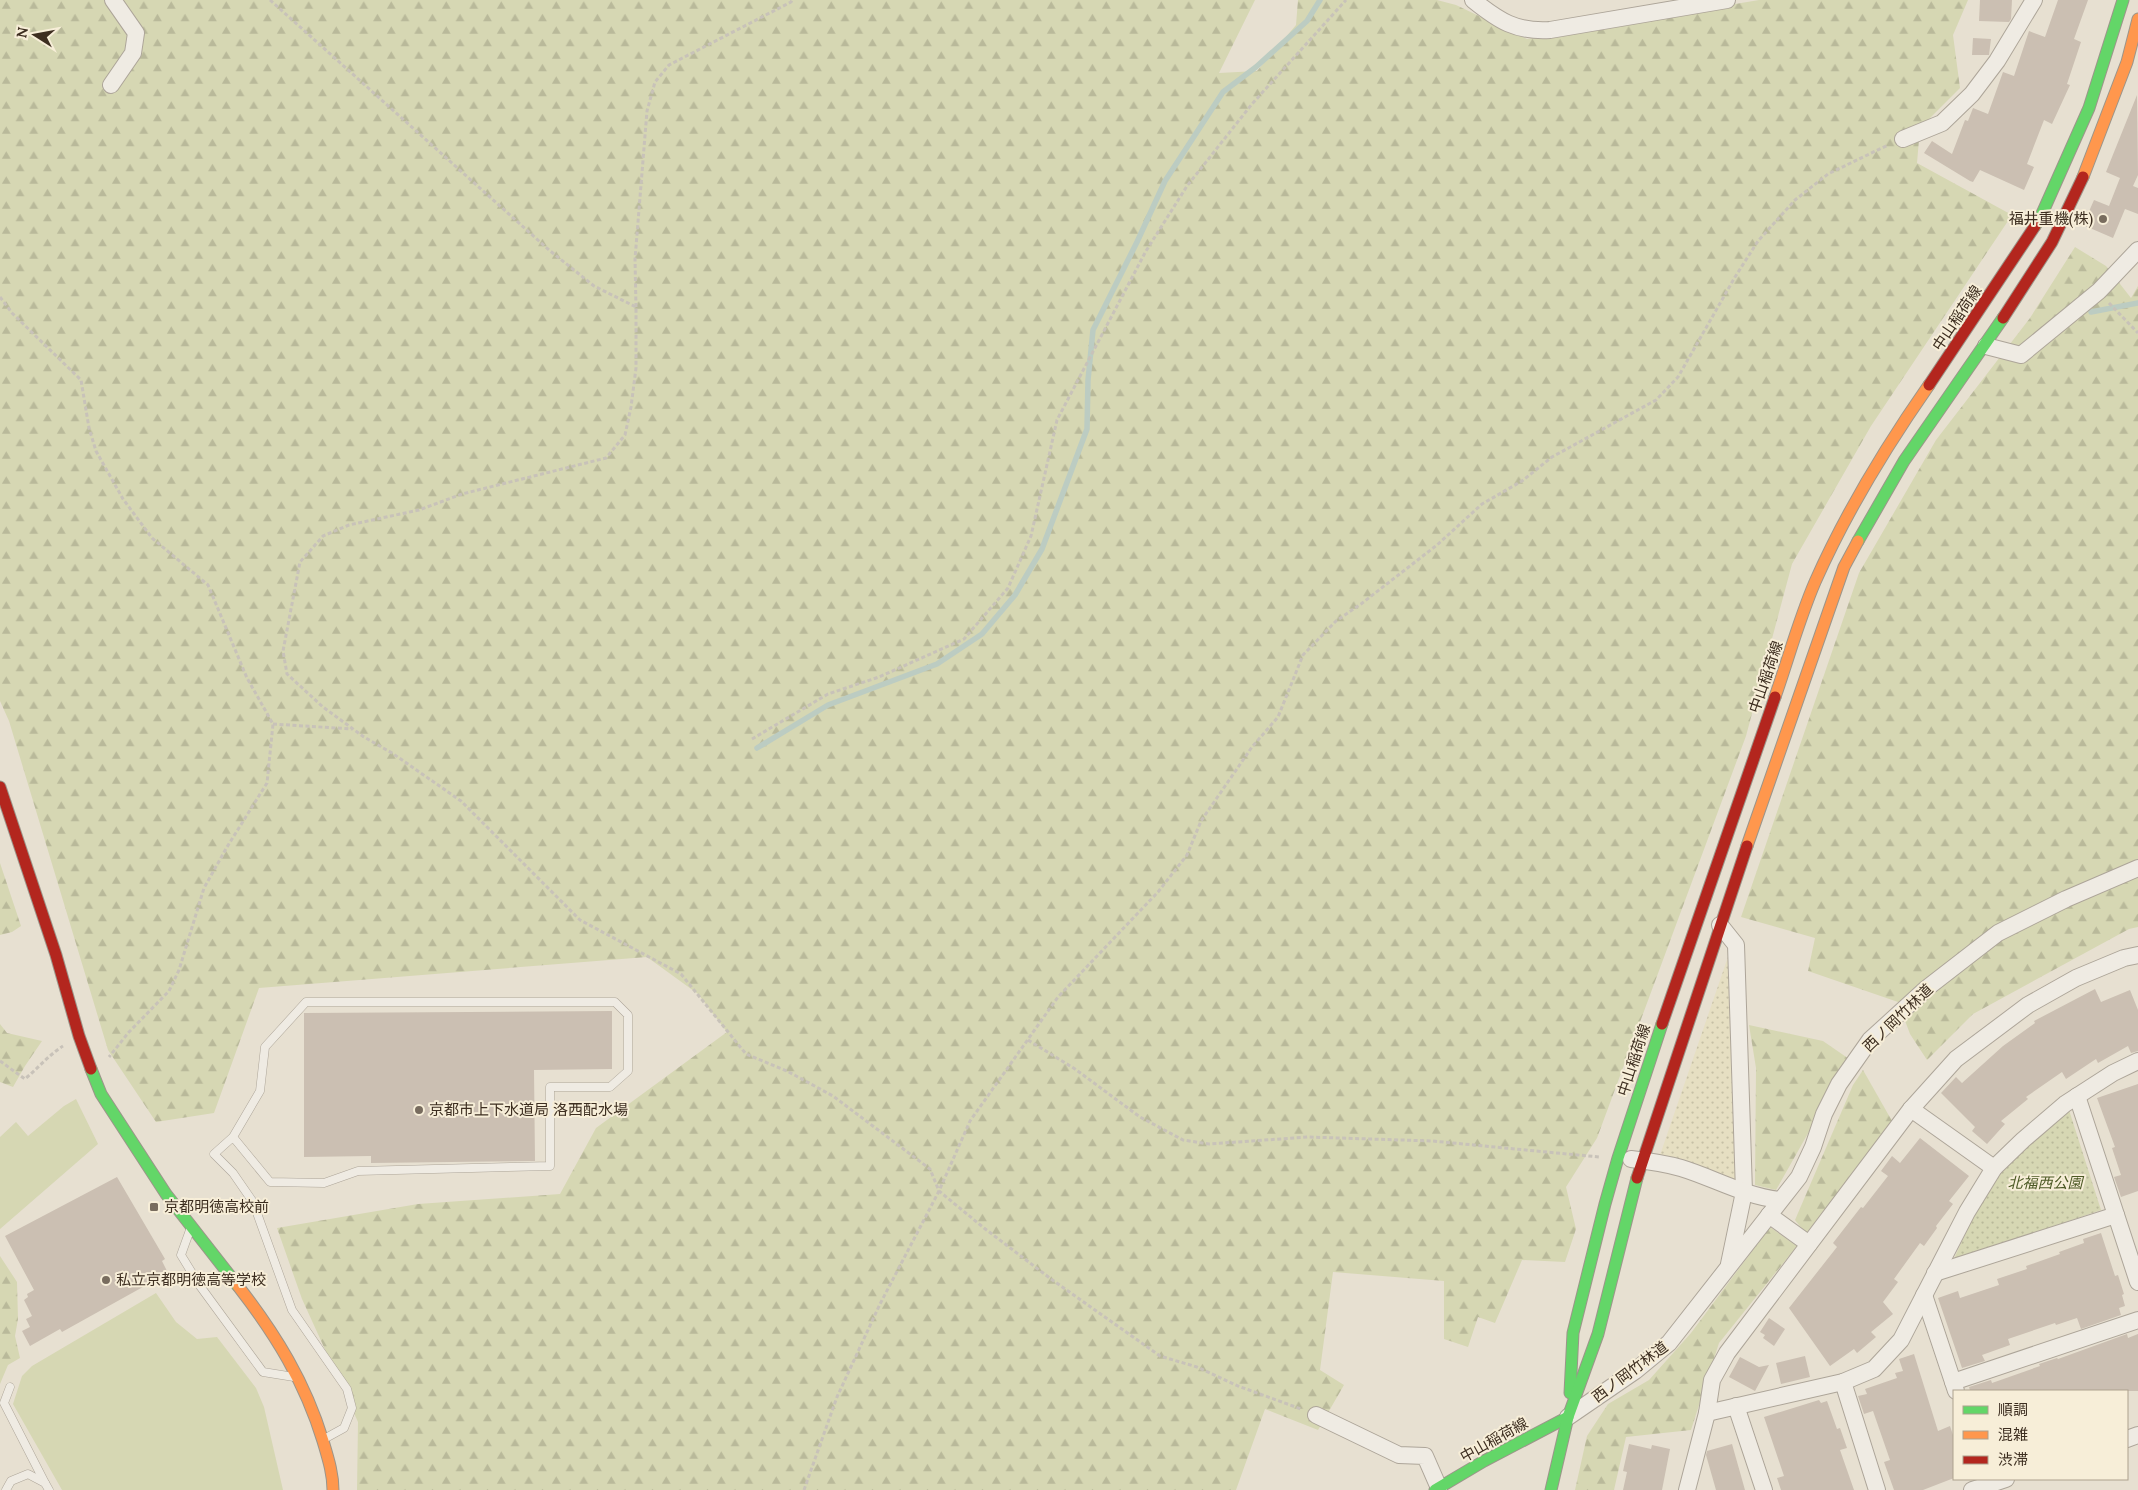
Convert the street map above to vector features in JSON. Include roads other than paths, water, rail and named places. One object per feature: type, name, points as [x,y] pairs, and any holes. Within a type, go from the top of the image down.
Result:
[{"type":"main road","name":"中山稲荷線","points":[[1437,1489],[1484,1461],[1568,1417],[1573,1333],[1618,1158],[1648,1065],[1814,584],[1847,515],[1885,449],[1989,297],[2041,216],[2089,108],[2123,0]]},
{"type":"main road","points":[[1551,1490],[1568,1417],[1598,1334],[1641,1160],[1844,567],[1904,461],[1986,346],[2052,242],[2087,168],[2132,63],[2138,19]]},
{"type":"main road","points":[[0,787],[56,954],[79,1036],[101,1094],[144,1163],[190,1227],[236,1284],[284,1350],[312,1406],[333,1476],[333,1490]]},
{"type":"street","points":[[111,85],[133,53],[136,33],[113,0]]},
{"type":"street","points":[[1473,0],[1488,12],[1517,28],[1532,31],[1550,30],[1728,0]]},
{"type":"street","points":[[1903,139],[1942,123],[1972,94],[1997,61],[2034,0]]},
{"type":"street","points":[[1986,346],[2021,354],[2099,291],[2138,250]]},
{"type":"street","name":"西ノ岡竹林道","points":[[1568,1417],[1635,1371],[1669,1343],[1799,1177],[1813,1147],[1824,1114],[1839,1084],[1870,1040],[1928,988],[1998,933],[2066,899],[2138,868]]},
{"type":"street","points":[[1720,925],[1736,946],[1744,1192],[1728,1268]]},
{"type":"street","points":[[1687,1490],[1707,1412],[1712,1380],[1727,1353],[1911,1109],[1956,1059],[2028,1005],[2076,978],[2124,958],[2138,955]]},
{"type":"street","points":[[1707,1412],[1843,1382],[1874,1369],[1901,1340],[1967,1212],[1994,1168],[2023,1140],[2077,1096],[2112,1073],[2138,1061]]},
{"type":"street","points":[[2077,1096],[2138,1282]]},
{"type":"street","points":[[1911,1109],[1994,1168]]},
{"type":"street","points":[[1618,1158],[1641,1160],[1682,1168],[1762,1198],[1780,1200]]},
{"type":"street","points":[[1769,1215],[1809,1244]]},
{"type":"street","points":[[1935,1273],[2116,1215]]},
{"type":"street","points":[[1924,1295],[1954,1387],[2138,1320]]},
{"type":"street","points":[[1843,1382],[1877,1490]]},
{"type":"street","points":[[1736,1406],[1764,1490]]},
{"type":"street","points":[[1316,1415],[1399,1455],[1425,1456],[1437,1489]]},
{"type":"street","points":[[1981,1485],[2002,1480]]},
{"type":"lane","points":[[234,1137],[270,1182],[324,1183],[358,1171],[550,1166],[550,1087],[610,1086],[628,1070],[628,1015],[615,1002],[306,1002],[265,1046],[260,1091],[234,1137],[214,1154],[233,1173],[253,1202],[292,1310],[347,1389],[352,1408],[344,1428],[322,1441]]},
{"type":"lane","points":[[190,1227],[181,1255],[200,1286],[264,1372],[298,1378]]},
{"type":"lane","points":[[10,1387],[4,1403],[47,1486]]},
{"type":"lane","points":[[6,1490],[11,1481],[28,1474],[47,1486]]},
{"type":"waterway","points":[[757,748],[828,705],[937,664],[982,634],[1015,595],[1042,549],[1087,429],[1088,380],[1093,330],[1165,181],[1223,92],[1256,67],[1307,21],[1320,0]]},
{"type":"waterway","points":[[2091,312],[2138,303]]},
{"type":"place","name":"福井重機(株)","points":[[2103,219]]},
{"type":"place","name":"京都市上下水道局 洛西配水場","points":[[419,1110]]},
{"type":"place","name":"京都明徳高校前","points":[[154,1207]]},
{"type":"place","name":"私立京都明徳高等学校","points":[[106,1280]]},
{"type":"park label","name":"北福西公園","points":[[2045,1183]]}]
